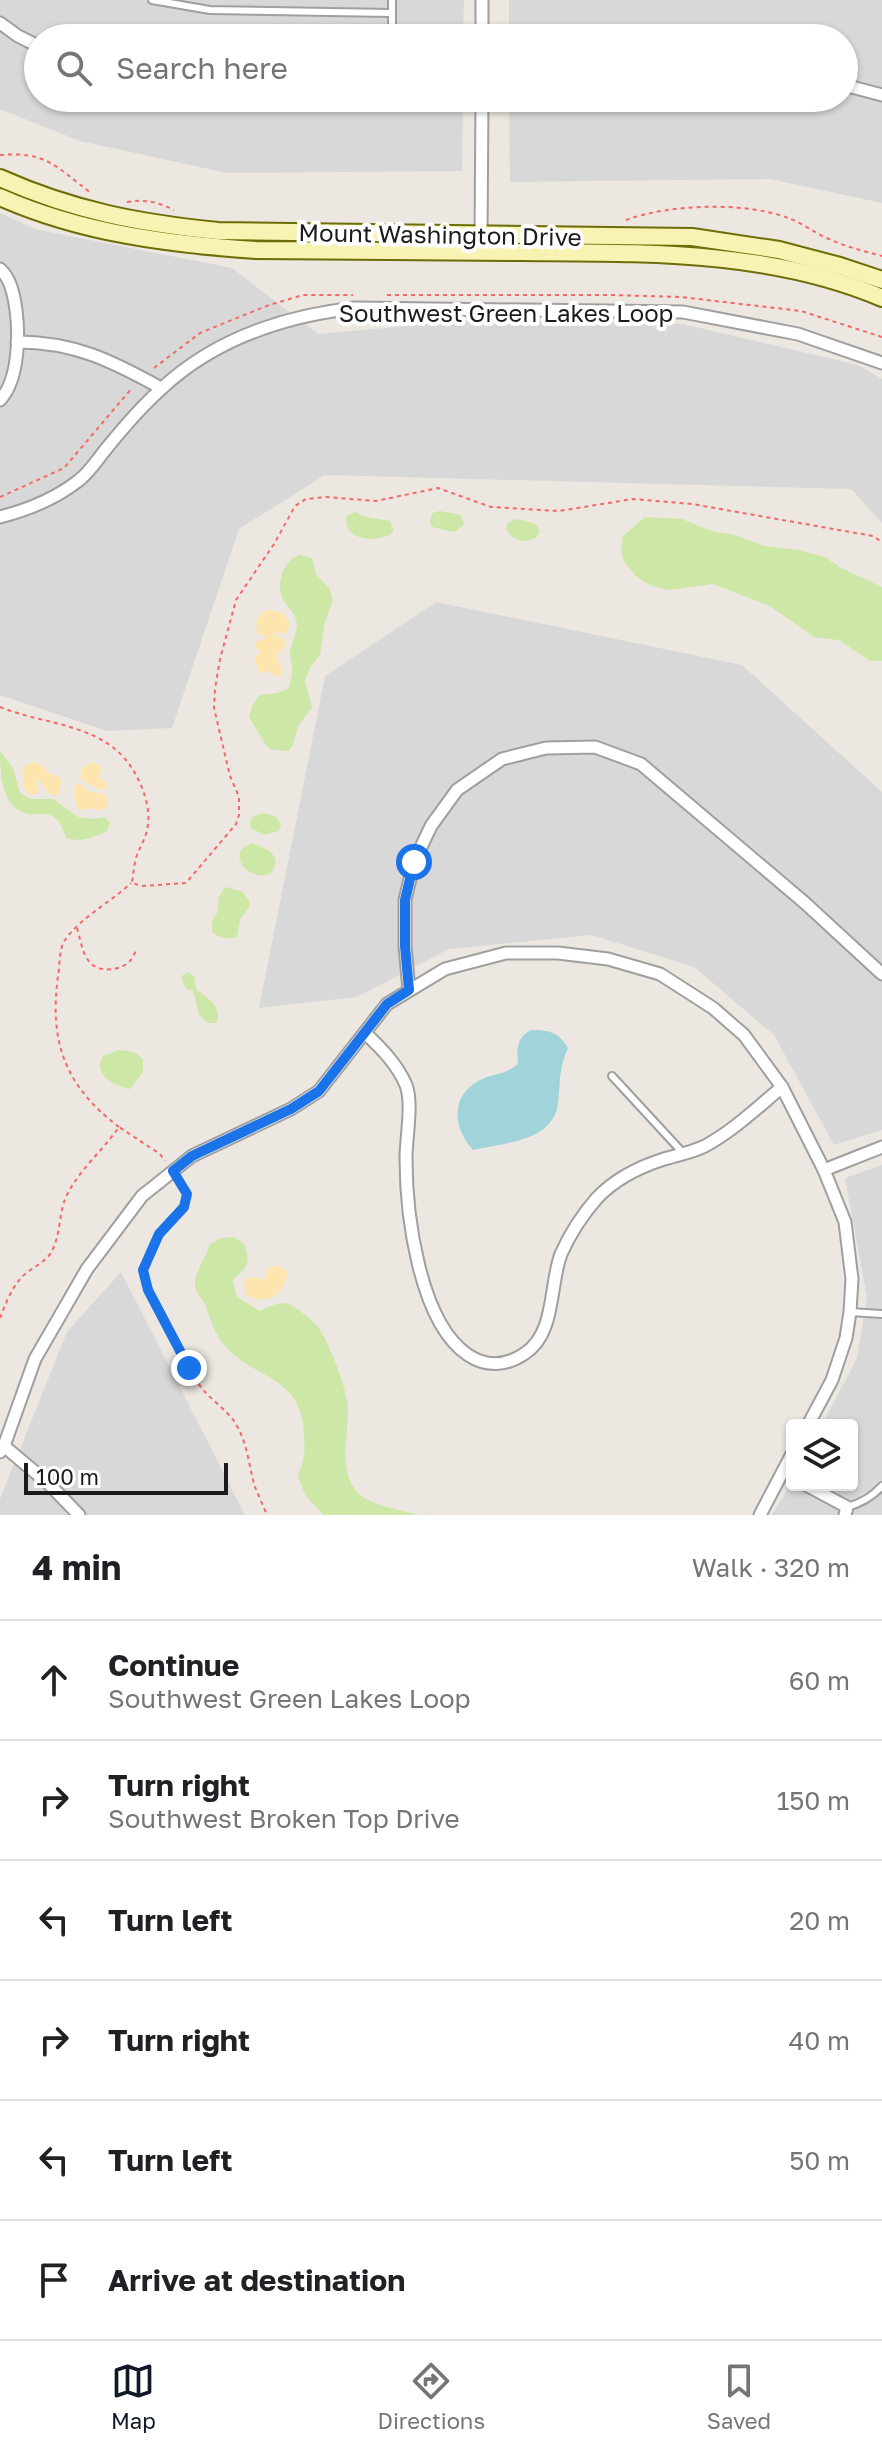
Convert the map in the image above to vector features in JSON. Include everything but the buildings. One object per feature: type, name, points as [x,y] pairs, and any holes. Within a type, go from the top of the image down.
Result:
[{"type":"main road","name":"Mount Washington Drive","points":[[0,178],[76,207],[160,225],[218,231],[698,256],[819,278],[882,298]]},
{"type":"main road","name":"Mount Washington Drive","points":[[0,197],[57,219],[101,231],[202,247],[256,250],[692,237],[779,250],[882,280]]},
{"type":"street","points":[[482,0],[482,24]]},
{"type":"street","points":[[0,23],[24,39]]},
{"type":"street","points":[[858,89],[882,95]]},
{"type":"street","points":[[481,243],[482,112]]},
{"type":"street","points":[[0,269],[10,282],[17,312],[15,370],[0,400]]},
{"type":"street","name":"Southwest Green Lakes Loop","points":[[0,517],[21,512],[78,481],[161,388],[202,356],[239,337],[316,313],[355,308],[683,312],[798,334],[882,363]]},
{"type":"street","points":[[17,342],[45,342],[85,351],[161,388]]},
{"type":"street","points":[[409,990],[405,900],[414,862],[431,826],[457,790],[502,759],[546,748],[595,747],[641,764],[805,903],[882,974]]},
{"type":"street","points":[[79,1515],[49,1484],[2,1449],[35,1359],[87,1269],[142,1196],[192,1156],[291,1109],[319,1091],[387,1004],[445,969],[506,953],[558,953],[608,959],[660,974],[713,1008],[744,1035],[782,1087],[824,1170],[845,1222],[852,1279],[846,1338],[832,1380],[811,1419]]},
{"type":"street","points":[[365,1033],[386,1054],[407,1088],[406,1159],[410,1207],[423,1282],[453,1344],[478,1362],[494,1365],[510,1361],[531,1349],[540,1339],[546,1325],[561,1255],[577,1224],[598,1197],[622,1177],[703,1147],[725,1134],[782,1087]]},
{"type":"street","points":[[824,1170],[882,1147]]},
{"type":"street","points":[[760,1515],[786,1476]]},
{"type":"street","points":[[815,1491],[846,1511]]},
{"type":"lane","points":[[152,0],[210,10],[391,13]]},
{"type":"lane","points":[[391,24],[392,0]]},
{"type":"lane","points":[[612,1076],[684,1154]]},
{"type":"lane","points":[[850,1312],[882,1314]]},
{"type":"lane","points":[[846,1511],[875,1494],[882,1486]]},
{"type":"path","points":[[0,155],[32,154],[44,159],[97,198]]},
{"type":"path","points":[[122,203],[140,200],[157,202],[177,212]]},
{"type":"path","points":[[617,223],[670,209],[711,206],[748,210],[789,217],[826,238],[882,256]]},
{"type":"path","points":[[0,497],[64,468],[141,377],[200,333],[303,295],[358,295]]},
{"type":"path","points":[[374,295],[681,297],[801,311],[882,337]]},
{"type":"path","points":[[132,883],[142,886],[186,883],[236,824],[239,797],[230,776],[214,708],[220,659],[236,600],[274,544],[295,506],[306,499],[326,497],[376,501],[438,488],[491,507],[559,511],[633,499],[707,506],[873,536],[882,542]]},
{"type":"path","points":[[0,707],[101,738],[113,745],[132,766],[141,785],[149,821],[146,838],[135,862],[132,883],[76,927],[63,942],[56,989],[56,1024],[61,1057],[95,1109],[160,1154],[187,1194],[184,1207],[159,1234],[143,1270],[148,1290],[189,1368],[204,1391],[230,1415],[238,1427],[251,1464],[254,1484],[267,1515]]},
{"type":"path","points":[[76,927],[88,962],[96,967],[121,967],[137,950]]},
{"type":"path","points":[[0,1318],[22,1277],[52,1252],[64,1204],[79,1174],[103,1150],[119,1127]]},
{"type":"shaded area","points":[[0,0],[464,0],[463,24],[24,24],[24,112],[463,112],[462,171],[227,173],[80,141],[0,109]]},
{"type":"shaded area","points":[[509,0],[882,0],[882,203],[770,179],[510,182],[509,112],[858,112],[858,24],[509,24]]},
{"type":"shaded area","points":[[0,213],[35,229],[232,268],[318,334],[474,320],[683,324],[858,365],[882,379],[882,523],[851,489],[325,475],[239,529],[172,728],[107,731],[0,695]]},
{"type":"shaded area","points":[[436,602],[742,665],[882,792],[882,1130],[834,1145],[774,1035],[694,967],[592,935],[449,949],[357,997],[259,1008],[325,676]]},
{"type":"shaded area","points":[[882,1165],[882,1515],[772,1515],[786,1491],[858,1491],[858,1419],[825,1419],[857,1358],[867,1297],[845,1178]]},
{"type":"shaded area","points":[[121,1272],[245,1515],[0,1515],[0,1499],[67,1332]]},
{"type":"green space","points":[[440,511],[461,515],[464,525],[454,532],[432,527],[432,513]]},
{"type":"green space","points":[[355,512],[390,521],[394,531],[378,538],[354,535],[346,517]]},
{"type":"green space","points":[[645,517],[682,519],[711,531],[735,535],[765,546],[825,557],[882,587],[882,661],[870,661],[839,640],[814,637],[770,606],[713,584],[669,590],[652,586],[638,578],[625,563],[621,552],[623,536]]},
{"type":"green space","points":[[517,519],[536,524],[540,531],[537,537],[524,541],[511,536],[506,528]]},
{"type":"green space","points":[[300,555],[312,558],[316,574],[329,588],[333,600],[325,622],[320,655],[305,680],[312,707],[298,726],[288,751],[270,749],[249,717],[260,695],[289,688],[292,669],[290,652],[297,625],[282,597],[280,585],[286,566]]},
{"type":"green space","points":[[0,751],[13,768],[20,793],[30,799],[53,799],[78,817],[105,817],[110,823],[107,831],[87,839],[66,838],[60,824],[51,815],[20,811],[4,789]]},
{"type":"green space","points":[[263,813],[275,816],[281,824],[279,831],[264,835],[251,828],[253,817]]},
{"type":"green space","points":[[253,843],[275,858],[276,863],[270,873],[257,875],[241,863],[241,852]]},
{"type":"green space","points":[[225,887],[243,892],[249,901],[249,908],[240,919],[237,937],[234,938],[224,938],[212,932],[212,921]]},
{"type":"green space","points":[[187,972],[194,976],[196,989],[216,1007],[216,1023],[208,1023],[199,1015],[193,991],[183,981],[182,976]]},
{"type":"green space","points":[[119,1050],[134,1052],[143,1059],[143,1072],[130,1089],[106,1078],[100,1068],[103,1056]]},
{"type":"green space","points":[[234,1237],[245,1245],[247,1257],[245,1268],[233,1280],[236,1296],[260,1311],[277,1304],[292,1306],[316,1324],[327,1343],[347,1399],[345,1456],[352,1485],[372,1502],[418,1515],[324,1515],[305,1495],[298,1476],[304,1455],[304,1434],[295,1400],[286,1389],[225,1346],[196,1288],[196,1275],[209,1245],[221,1238]]},
{"type":"sand","points":[[267,610],[283,613],[290,625],[285,634],[273,632],[285,644],[277,659],[283,670],[281,676],[276,677],[269,671],[259,672],[254,657],[260,653],[256,642],[267,637],[258,634],[256,627],[257,620]]},
{"type":"sand","points":[[32,762],[59,777],[62,782],[58,795],[48,792],[37,779],[39,789],[36,794],[30,795],[24,787],[22,768]]},
{"type":"sand","points":[[93,762],[101,767],[102,771],[97,777],[106,781],[104,790],[80,778],[82,768]]},
{"type":"sand","points":[[76,784],[81,784],[89,792],[104,794],[108,799],[106,808],[99,811],[77,808]]},
{"type":"sand","points":[[277,1265],[288,1272],[278,1293],[261,1300],[246,1295],[246,1279],[255,1277],[264,1280],[269,1268]]},
{"type":"water","points":[[531,1030],[553,1033],[568,1048],[561,1069],[554,1116],[537,1133],[473,1150],[458,1121],[464,1093],[482,1079],[518,1064],[520,1040]]},
{"type":"route","points":[[189,1368],[157,1311],[143,1270],[159,1234],[184,1207],[187,1194],[173,1171],[192,1156],[291,1109],[319,1091],[387,1004],[409,990],[405,900],[414,862]]}]
